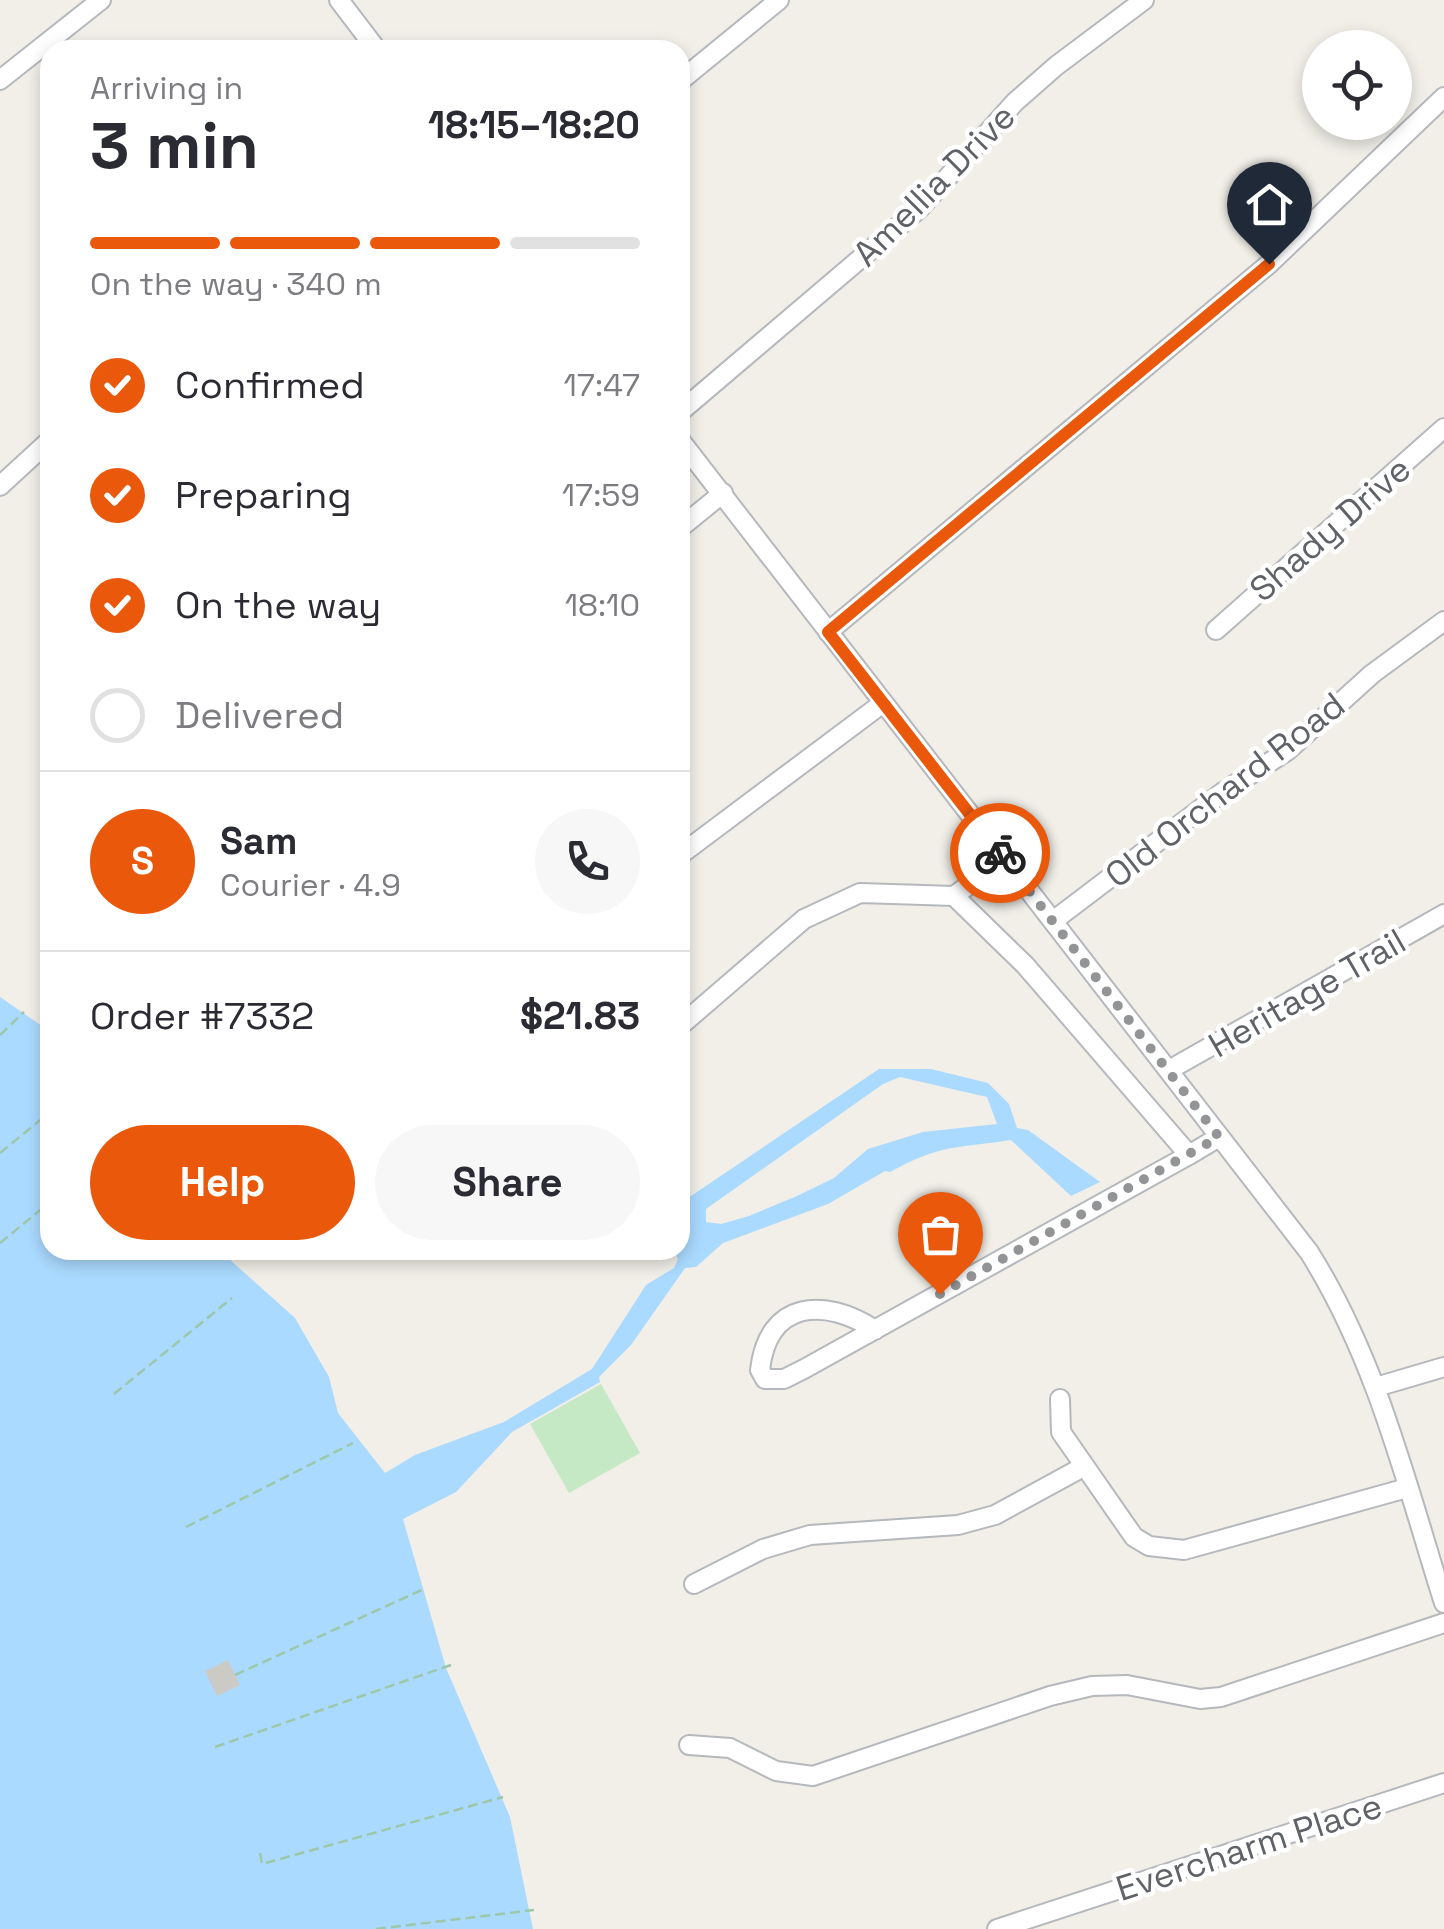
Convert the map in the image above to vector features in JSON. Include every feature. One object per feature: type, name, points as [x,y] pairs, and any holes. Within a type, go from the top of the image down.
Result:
[{"type":"street","points":[[50,40],[100,0]]},
{"type":"street","points":[[339,0],[369,40]]},
{"type":"street","points":[[690,73],[779,0]]},
{"type":"street","name":"Amellia Drive","points":[[690,403],[921,207],[1016,102],[1056,66],[1144,0]]},
{"type":"street","points":[[0,80],[40,48]]},
{"type":"street","points":[[828,632],[1269,264],[1444,97]]},
{"type":"street","name":"Shady Drive","points":[[1216,630],[1444,428]]},
{"type":"street","points":[[0,486],[40,449]]},
{"type":"street","points":[[690,452],[1316,1264],[1351,1324],[1376,1387],[1444,1604]]},
{"type":"street","points":[[690,520],[723,493]]},
{"type":"street","name":"Old Orchard Road","points":[[1053,922],[1222,792],[1286,751],[1372,674],[1444,621]]},
{"type":"street","points":[[690,848],[883,703]]},
{"type":"street","points":[[690,1017],[804,919],[860,893],[954,896],[1004,858]]},
{"type":"street","points":[[954,896],[1025,966],[1190,1155]]},
{"type":"street","name":"Heritage Trail","points":[[1169,1070],[1444,914]]},
{"type":"street","points":[[875,1330],[840,1310],[823,1308],[790,1318],[768,1337],[760,1370],[765,1379],[773,1380],[804,1369],[875,1330],[1190,1155],[1219,1137]]},
{"type":"street","points":[[1376,1387],[1444,1367]]},
{"type":"street","points":[[1060,1399],[1062,1432],[1083,1467],[1134,1536],[1165,1550],[1184,1550],[1407,1488]]},
{"type":"street","points":[[694,1584],[763,1549],[810,1535],[958,1525],[995,1515],[1083,1467]]},
{"type":"street","points":[[690,1744],[730,1748],[776,1771],[812,1776],[1050,1696],[1127,1685],[1178,1697],[1221,1697],[1444,1623]]},
{"type":"street","name":"Evercharm Place","points":[[997,1929],[1444,1783]]},
{"type":"path","points":[[0,1034],[24,1012]]},
{"type":"path","points":[[0,1153],[40,1120]]},
{"type":"path","points":[[0,1244],[40,1210]]},
{"type":"path","points":[[114,1394],[232,1298]]},
{"type":"path","points":[[186,1526],[353,1443]]},
{"type":"path","points":[[236,1675],[426,1588]]},
{"type":"path","points":[[215,1747],[451,1664]]},
{"type":"path","points":[[260,1854],[262,1864],[503,1797]]},
{"type":"path","points":[[376,1929],[534,1910]]},
{"type":"green space","points":[[601,1384],[640,1453],[569,1493],[530,1424]]},
{"type":"water","points":[[0,997],[40,1025],[40,1260],[230,1260],[295,1318],[329,1377],[338,1413],[385,1473],[415,1455],[504,1422],[592,1369],[646,1285],[674,1268],[678,1260],[690,1260],[690,1197],[879,1069],[931,1069],[988,1083],[1009,1104],[1017,1128],[1028,1130],[1100,1182],[1071,1196],[1011,1140],[962,1146],[885,1171],[828,1204],[723,1243],[696,1267],[685,1268],[631,1345],[599,1377],[600,1382],[512,1432],[456,1492],[403,1519],[446,1668],[510,1817],[533,1929],[0,1929]],"holes":[[[900,1077],[987,1097],[997,1124],[923,1132],[868,1149],[834,1178],[797,1196],[749,1216],[721,1224],[706,1222],[706,1209],[883,1084]]]},
{"type":"building","points":[[228,1660],[240,1685],[217,1696],[205,1671]]},
{"type":"way so far","points":[[940,1294],[1219,1137],[1000,853]]},
{"type":"route","points":[[1000,853],[828,632],[1269,264]]}]
